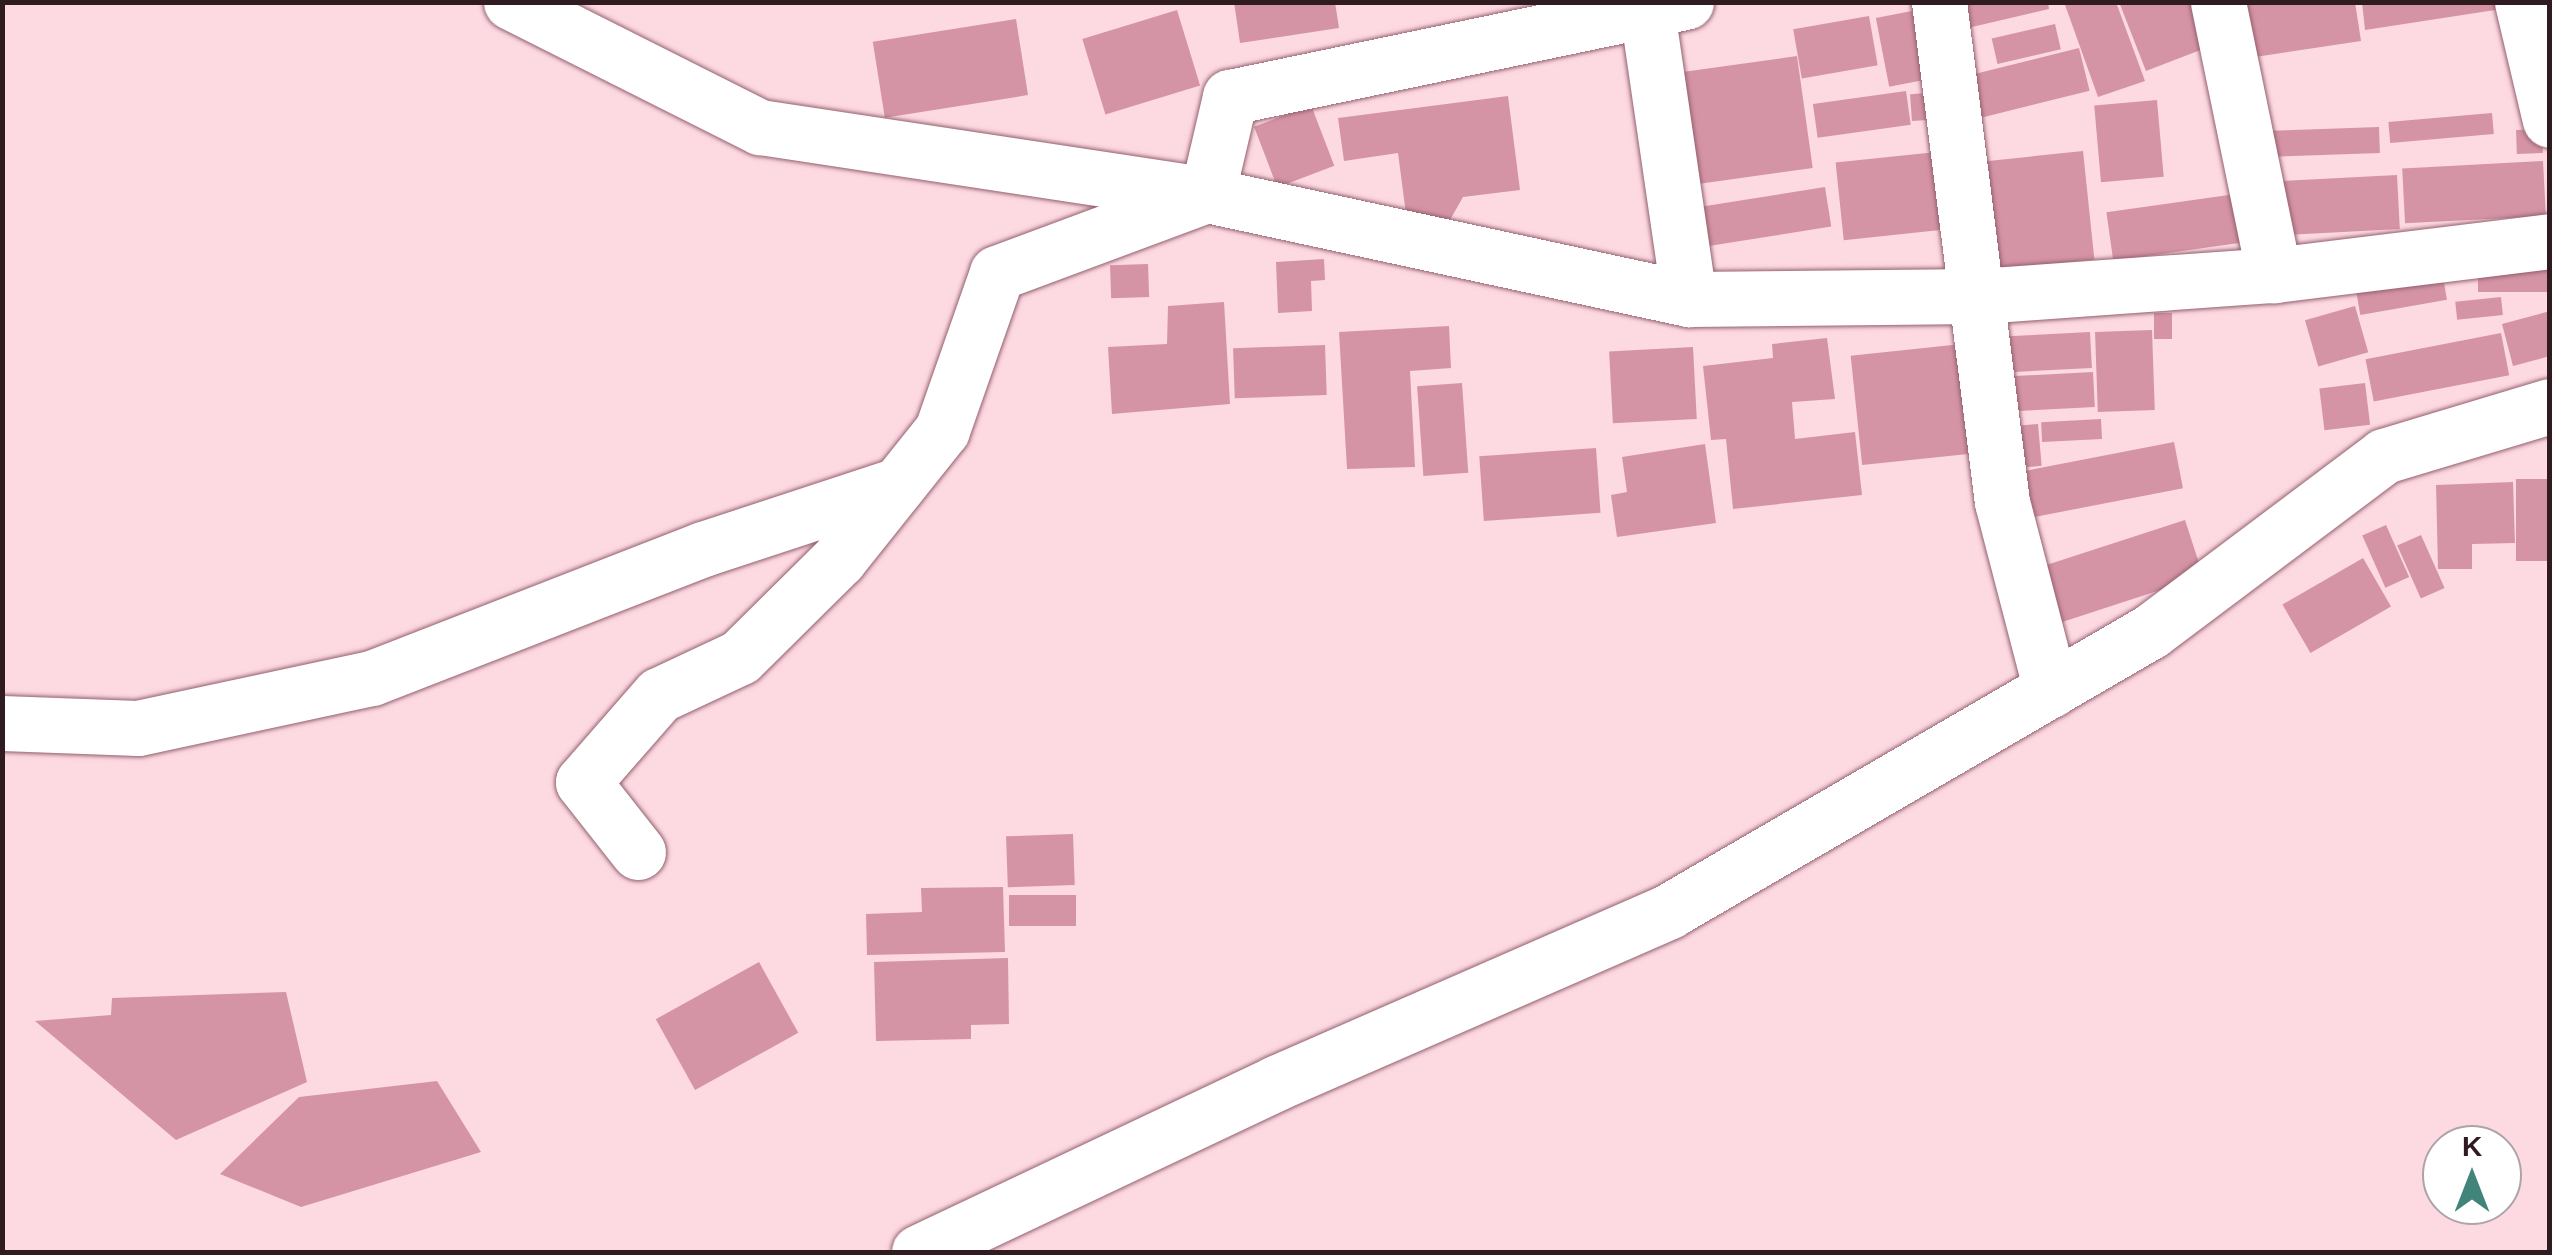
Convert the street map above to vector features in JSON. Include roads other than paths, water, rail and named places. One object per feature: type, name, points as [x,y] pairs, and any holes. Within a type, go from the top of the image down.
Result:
[{"type":"street","points":[[511,2],[760,126],[1208,195],[1689,299],[1980,296],[2274,274],[2550,241]]},
{"type":"street","points":[[1938,2],[1980,296],[2002,502],[2051,690]]},
{"type":"street","points":[[2218,2],[2274,274]]},
{"type":"street","points":[[2522,2],[2550,120]]},
{"type":"street","points":[[1208,195],[1230,98],[1667,7],[1689,299]]},
{"type":"street","points":[[638,852],[583,782],[659,695],[740,657],[838,559],[942,430],[997,273],[1208,195]]},
{"type":"street","points":[[919,1252],[1276,1083],[1670,911],[2151,632],[2384,456],[2550,406]]},
{"type":"street","points":[[2,723],[138,728],[372,678],[703,549],[898,485]]}]
